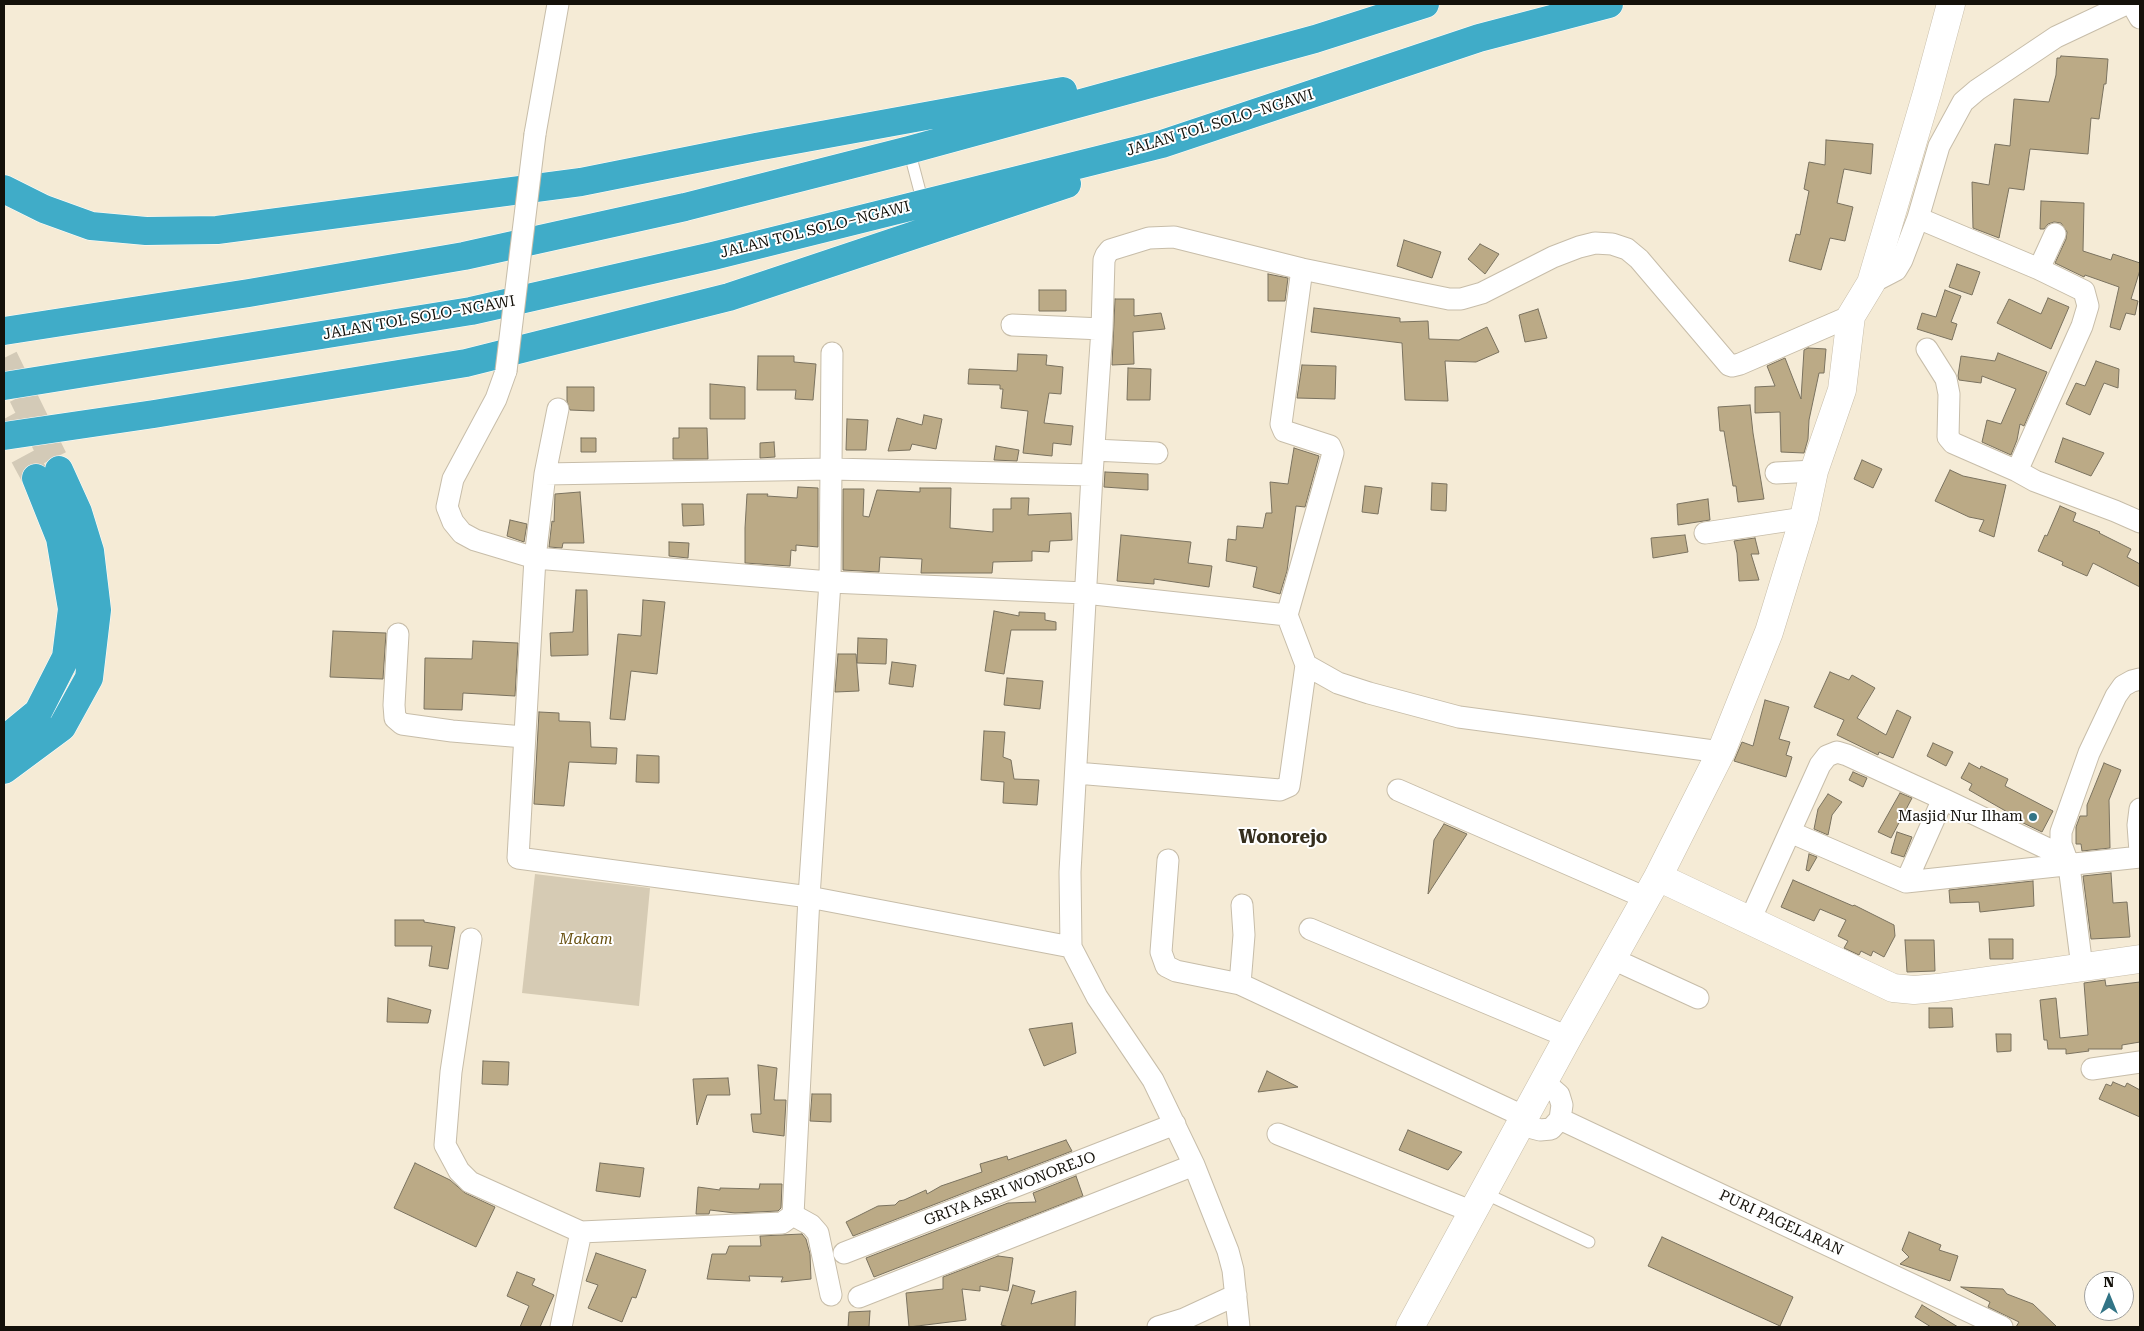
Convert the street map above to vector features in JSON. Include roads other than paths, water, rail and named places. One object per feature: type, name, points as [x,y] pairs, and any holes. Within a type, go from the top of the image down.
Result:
[{"type":"highway","points":[[4,330],[249,294],[464,256],[685,207],[909,150],[1315,39],[1424,4]]},
{"type":"highway","name":"JALAN TOL SOLO–NGAWI","points":[[4,386],[471,311],[714,256],[923,202],[1162,144],[1479,38],[1609,4]]},
{"type":"highway","points":[[4,189],[44,209],[91,226],[146,231],[217,230],[581,182],[1250,56]]},
{"type":"highway","points":[[4,436],[466,364],[729,297],[1077,181],[1162,144]]},
{"type":"highway","points":[[4,740],[38,712],[66,657],[72,609],[48,474],[78,512],[90,550],[97,610],[89,678],[62,727],[4,770]]},
{"type":"street","points":[[558,4],[535,134],[506,371],[492,407],[453,479],[447,507],[453,522],[462,533],[475,540],[535,558],[830,582],[1085,593],[1286,615]]},
{"type":"street","points":[[1410,1327],[1652,887],[1721,752],[1770,632],[1804,518],[1814,471],[1842,390],[1852,316],[1871,283],[1951,4]]},
{"type":"street","points":[[1871,283],[1896,270],[1902,260],[1918,218],[1938,146],[1963,102],[1977,90],[2056,37],[2126,4]]},
{"type":"street","points":[[2132,4],[2140,18]]},
{"type":"street","points":[[1918,218],[2039,269],[2084,291],[2088,306],[2082,326],[2017,471]]},
{"type":"street","points":[[2039,269],[2055,234]]},
{"type":"street","points":[[1239,1327],[1236,1295],[1228,1251],[1176,1124],[1153,1080],[1098,997],[1071,946],[1070,872],[1102,329],[1104,260],[1106,255],[1110,250],[1160,236],[1190,240],[1302,270],[1449,299],[1461,299],[1482,293],[1553,257],[1579,247],[1595,243],[1612,244],[1626,249],[1639,259],[1729,365],[1732,366],[1852,316]]},
{"type":"street","points":[[1076,773],[1280,790],[1289,786],[1306,665],[1286,615],[1333,454],[1330,446],[1284,431],[1281,424],[1302,270]]},
{"type":"street","points":[[1012,325],[1102,329]]},
{"type":"street","points":[[1927,349],[1946,379],[1949,394],[1948,437],[1952,444],[2017,471],[2035,481],[2140,522]]},
{"type":"street","points":[[793,1215],[809,897],[830,582],[832,353]]},
{"type":"street","points":[[558,409],[545,474],[535,558],[518,858],[809,897],[1071,946]]},
{"type":"street","points":[[1094,450],[1157,453]]},
{"type":"street","points":[[545,474],[831,469],[1092,475]]},
{"type":"street","points":[[1776,473],[1814,471]]},
{"type":"street","points":[[1705,533],[1804,518]]},
{"type":"street","points":[[398,634],[394,705],[395,718],[402,724],[452,731],[524,737]]},
{"type":"street","points":[[1306,665],[1338,682],[1354,688],[1459,717],[1721,752]]},
{"type":"street","points":[[2082,967],[2067,862],[2061,844],[2061,832],[2089,753],[2116,696],[2123,686],[2140,679]]},
{"type":"street","points":[[1750,920],[1820,765],[1826,756],[1837,752],[1943,799],[2067,862]]},
{"type":"street","points":[[1398,790],[1652,887],[1750,920],[1893,988],[1914,990],[1937,988],[2140,959]]},
{"type":"street","points":[[1906,882],[1943,799]]},
{"type":"street","points":[[2140,809],[2138,825],[2140,852]]},
{"type":"street","points":[[1790,832],[1906,882],[2067,862],[2140,857]]},
{"type":"street","points":[[1168,860],[1161,952],[1163,962],[1176,972],[1240,984],[1540,1130],[1551,1129],[1560,1119],[1562,1105],[1559,1095],[1544,1082]]},
{"type":"street","points":[[1240,984],[1244,935],[1242,905]]},
{"type":"street","points":[[1310,929],[1568,1037]]},
{"type":"street","points":[[471,939],[451,1072],[445,1144],[459,1171],[470,1182],[580,1232],[782,1223],[793,1215]]},
{"type":"street","points":[[1613,959],[1698,998]]},
{"type":"street","points":[[2092,1068],[2140,1062]]},
{"type":"street","name":"PURI PAGELARAN","points":[[1560,1119],[2002,1327]]},
{"type":"street","name":"GRIYA ASRI WONOREJO","points":[[844,1254],[1176,1124]]},
{"type":"street","points":[[1278,1134],[1478,1202]]},
{"type":"street","points":[[859,1297],[1194,1165]]},
{"type":"street","points":[[793,1215],[811,1225],[818,1233],[831,1295]]},
{"type":"street","points":[[561,1327],[580,1232]]},
{"type":"street","points":[[1158,1327],[1184,1318],[1236,1295]]},
{"type":"lane","points":[[909,150],[923,202]]},
{"type":"lane","points":[[1478,1202],[1589,1242]]},
{"type":"tunnel","points":[[4,358],[59,470]]},
{"type":"tunnel","points":[[4,419],[36,478]]},
{"type":"place","name":"Masjid Nur Ilham","points":[[2033,817]]},
{"type":"district","name":"Wonorejo","points":[[1283,838]]},
{"type":"park label","name":"Makam","points":[[586,940]]}]
